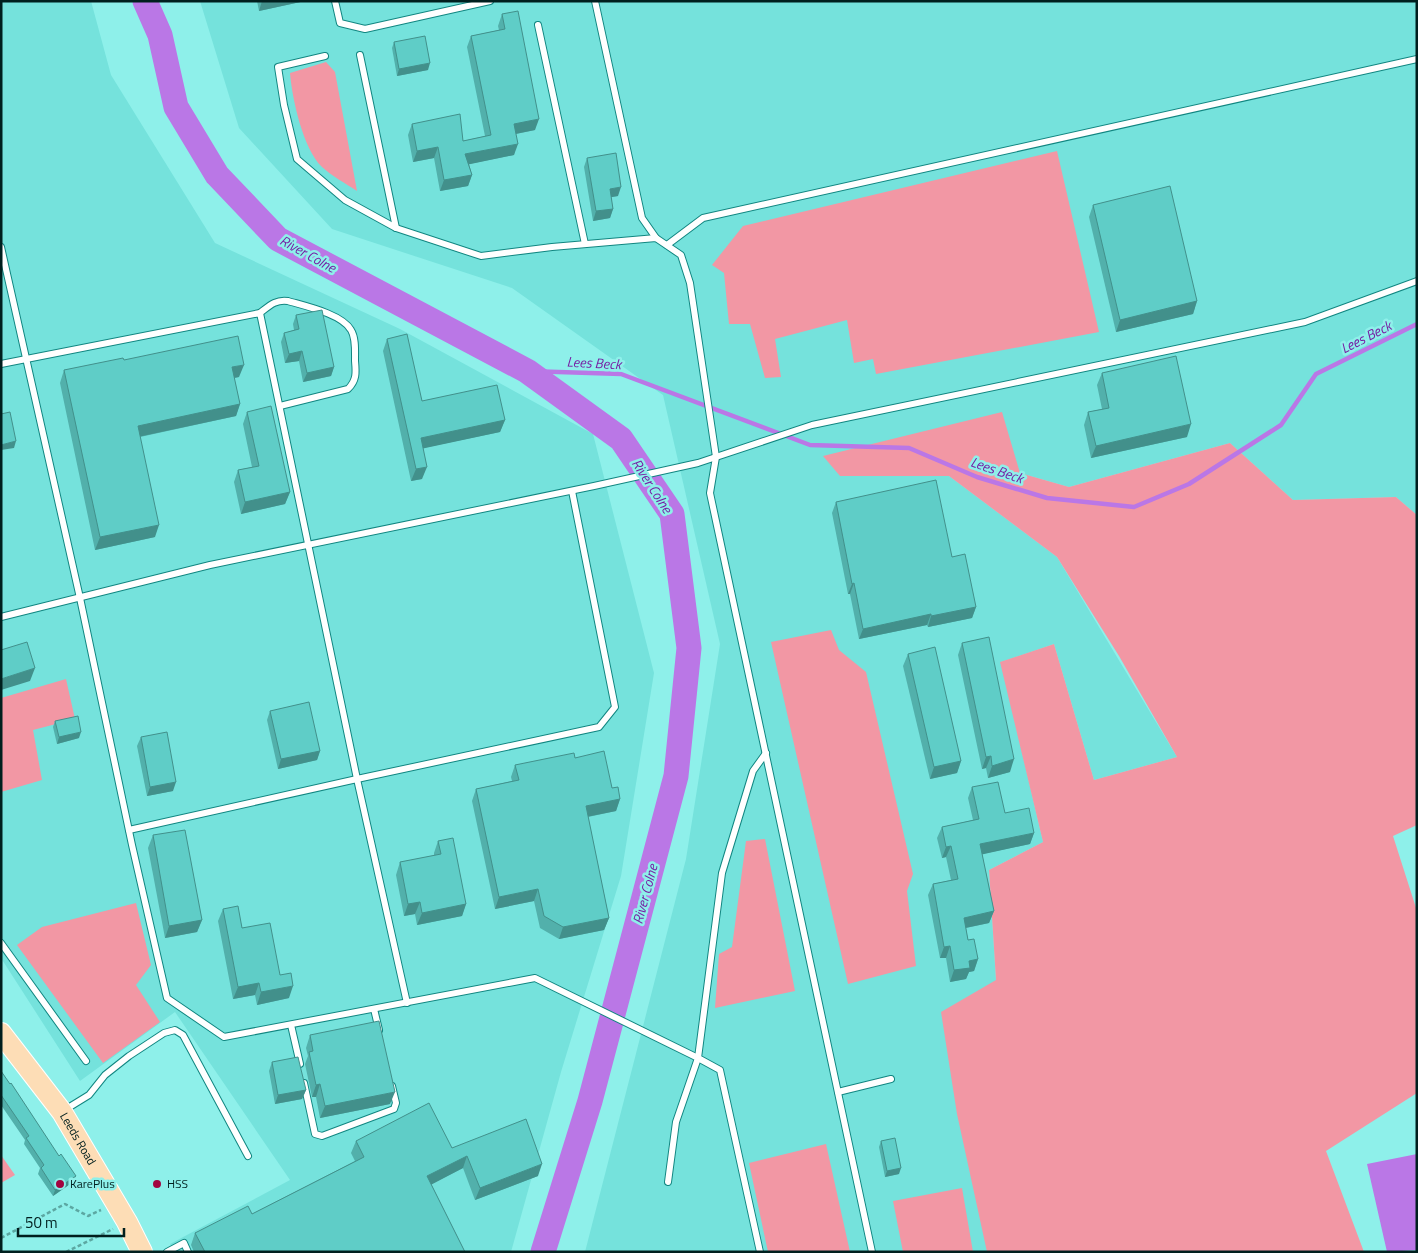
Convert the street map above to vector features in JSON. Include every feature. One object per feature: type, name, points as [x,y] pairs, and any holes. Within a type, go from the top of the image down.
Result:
[{"type":"main road","name":"Leeds Road","points":[[1,1033],[62,1112],[127,1222],[142,1252]]},
{"type":"lane","points":[[335,1],[340,23],[365,29],[490,1]]},
{"type":"lane","points":[[595,1],[642,218],[656,238],[681,255],[690,283],[716,456],[710,493],[872,1252]]},
{"type":"lane","points":[[538,25],[584,244]]},
{"type":"lane","points":[[360,55],[396,228]]},
{"type":"lane","points":[[325,56],[278,67],[284,105],[297,159],[346,200],[396,228],[481,256],[656,238]]},
{"type":"lane","points":[[667,245],[703,218],[1417,59]]},
{"type":"lane","points":[[1,248],[80,598],[128,830],[167,998],[224,1037],[535,978],[720,1070],[760,1252]]},
{"type":"lane","points":[[1,617],[210,565],[572,491],[698,463],[812,425],[1304,322],[1417,281]]},
{"type":"lane","points":[[1,364],[260,313],[274,302],[281,300],[333,316],[346,324],[351,329],[354,337],[356,376],[354,384],[348,390],[280,406]]},
{"type":"lane","points":[[260,313],[357,779],[407,1003]]},
{"type":"lane","points":[[128,830],[599,727],[615,707],[572,491]]},
{"type":"lane","points":[[668,1182],[676,1122],[698,1058],[722,873],[753,771],[766,753]]},
{"type":"lane","points":[[1,943],[86,1061]]},
{"type":"lane","points":[[374,1009],[381,1040]]},
{"type":"lane","points":[[291,1025],[301,1070]]},
{"type":"lane","points":[[62,1112],[89,1095],[105,1075],[129,1056],[164,1033],[175,1030],[183,1035],[248,1156]]},
{"type":"lane","points":[[303,1079],[314,1134],[322,1136],[394,1108],[396,1103],[390,1076]]},
{"type":"lane","points":[[838,1092],[891,1079]]},
{"type":"lane","points":[[167,1252],[184,1243],[188,1252]]},
{"type":"path","points":[[1,1238],[65,1204],[88,1216],[116,1203]]},
{"type":"path","points":[[66,1252],[127,1222]]},
{"type":"shaded area","points":[[1,1],[91,1],[111,75],[215,243],[400,329],[593,434],[654,673],[621,876],[561,1072],[511,1252],[174,1252],[170,1244],[290,1180],[175,1012],[80,1081],[1,958]]},
{"type":"shaded area","points":[[200,1],[1417,1],[1417,515],[1396,497],[1293,500],[1230,443],[1069,487],[1020,473],[840,476],[949,476],[1057,557],[1177,757],[1094,780],[1054,644],[1001,662],[1043,842],[989,870],[996,981],[987,1252],[585,1252],[686,859],[720,644],[663,395],[512,288],[332,229],[239,128]]},
{"type":"shaded area","points":[[326,62],[335,72],[357,191],[322,167],[315,159],[304,136],[296,109],[290,73]]},
{"type":"shaded area","points":[[1057,151],[1099,332],[876,374],[873,359],[854,363],[847,320],[775,339],[781,377],[765,378],[750,324],[729,324],[724,273],[712,265],[743,226]]},
{"type":"shaded area","points":[[1002,412],[1020,473],[1069,487],[1230,443],[1293,500],[1396,497],[1417,515],[1417,825],[1393,836],[1417,911],[1417,1093],[1326,1151],[1364,1252],[987,1252],[957,1114],[941,1012],[996,980],[989,870],[1043,842],[1000,662],[1054,644],[1094,780],[1177,757],[1119,656],[1057,557],[949,476],[840,476],[823,456]]},
{"type":"shaded area","points":[[831,630],[839,650],[866,672],[913,874],[907,891],[916,966],[848,984],[771,642]]},
{"type":"shaded area","points":[[66,679],[75,719],[33,730],[42,780],[1,792],[1,698]]},
{"type":"shaded area","points":[[765,839],[795,991],[715,1008],[719,954],[732,947],[746,841]]},
{"type":"shaded area","points":[[136,903],[151,965],[136,985],[160,1022],[103,1063],[17,945],[42,927]]},
{"type":"shaded area","points":[[826,1144],[850,1252],[768,1252],[749,1163]]},
{"type":"shaded area","points":[[1417,1154],[1417,1250],[1387,1252],[1367,1164]]},
{"type":"shaded area","points":[[1,1155],[15,1175],[1,1183]]},
{"type":"shaded area","points":[[962,1188],[973,1252],[903,1252],[893,1201]]},
{"type":"building","points":[[518,11],[539,119],[514,124],[518,144],[465,154],[472,175],[444,180],[438,147],[417,151],[412,124],[460,114],[463,141],[491,135],[471,36],[505,29],[502,14]]},
{"type":"building","points":[[425,36],[430,63],[399,69],[394,42]]},
{"type":"building","points":[[616,153],[621,187],[610,189],[613,209],[596,211],[587,158]]},
{"type":"building","points":[[1170,186],[1197,301],[1120,320],[1093,205]]},
{"type":"building","points":[[322,310],[334,367],[307,373],[302,351],[289,354],[284,333],[299,329],[296,315]]},
{"type":"building","points":[[407,334],[422,401],[497,385],[505,420],[421,438],[427,467],[416,469],[387,339]]},
{"type":"building","points":[[238,336],[244,365],[232,367],[240,404],[138,426],[159,525],[100,537],[64,370],[123,358],[124,360]]},
{"type":"building","points":[[1176,356],[1191,424],[1096,446],[1088,412],[1109,408],[1102,373]]},
{"type":"building","points":[[271,406],[290,492],[245,502],[238,470],[259,466],[247,412]]},
{"type":"building","points":[[10,412],[16,441],[1,445],[1,414]]},
{"type":"building","points":[[936,480],[952,557],[965,554],[976,607],[931,616],[931,614],[863,629],[836,502]]},
{"type":"building","points":[[989,637],[1014,759],[992,766],[991,756],[986,757],[962,643]]},
{"type":"building","points":[[27,642],[35,668],[1,679],[1,650]]},
{"type":"building","points":[[935,647],[961,761],[934,767],[908,654]]},
{"type":"building","points":[[309,702],[320,751],[281,759],[270,711]]},
{"type":"building","points":[[78,716],[81,732],[59,737],[55,721]]},
{"type":"building","points":[[167,732],[176,782],[150,787],[141,737]]},
{"type":"building","points":[[604,751],[612,788],[618,787],[620,799],[586,806],[609,918],[563,927],[544,916],[538,889],[499,897],[476,789],[519,780],[515,765],[574,753],[575,758]]},
{"type":"building","points":[[998,782],[1005,813],[1029,808],[1034,833],[980,844],[994,911],[964,918],[968,940],[974,939],[978,959],[969,961],[970,968],[954,970],[950,946],[944,947],[933,884],[958,879],[951,846],[946,847],[942,827],[979,819],[972,787]]},
{"type":"building","points":[[185,830],[202,920],[169,926],[153,835]]},
{"type":"building","points":[[453,838],[466,904],[422,913],[420,902],[408,904],[400,862],[441,854],[438,841]]},
{"type":"building","points":[[238,906],[242,928],[270,923],[280,975],[291,973],[293,986],[261,992],[259,983],[238,987],[223,909]]},
{"type":"building","points":[[379,1021],[395,1092],[325,1106],[320,1084],[316,1085],[309,1052],[313,1051],[310,1035]]},
{"type":"building","points":[[298,1057],[306,1090],[278,1095],[272,1062]]},
{"type":"building","points":[[1,1071],[59,1156],[61,1154],[76,1176],[55,1190],[41,1168],[44,1165],[26,1138],[29,1136],[1,1095]]},
{"type":"building","points":[[429,1103],[452,1148],[526,1119],[542,1164],[480,1188],[467,1156],[427,1176],[465,1252],[205,1252],[195,1233],[248,1206],[252,1214],[364,1157],[356,1141]]},
{"type":"building","points":[[895,1138],[901,1168],[887,1171],[881,1141]]},
{"type":"waterway","name":"River Colne","points":[[145,1],[160,35],[176,107],[217,175],[278,239],[527,371],[621,439],[672,514],[689,648],[676,776],[590,1101],[543,1252]]},
{"type":"waterway","name":"Lees Beck","points":[[527,371],[621,374],[810,445],[909,448],[977,477],[1047,498],[1134,507],[1189,484],[1281,425],[1316,374],[1417,324]]},
{"type":"place","name":"KarePlus","points":[[60,1184]]},
{"type":"place","name":"HSS","points":[[157,1184]]}]
